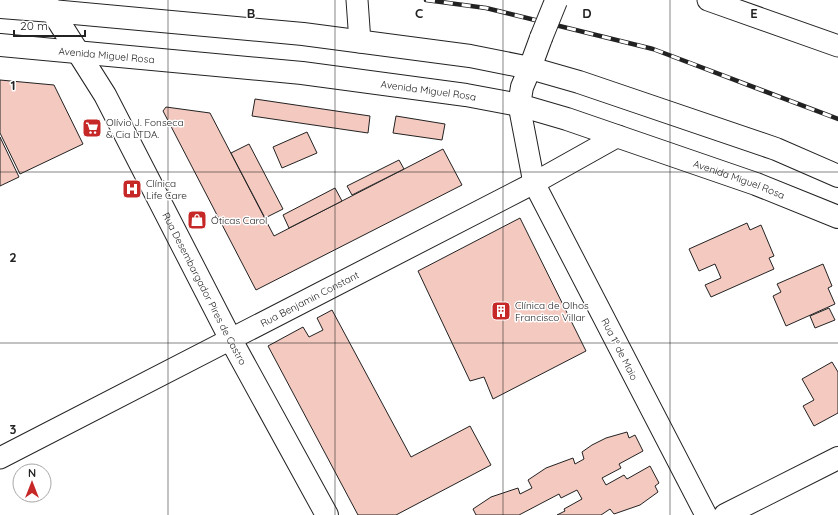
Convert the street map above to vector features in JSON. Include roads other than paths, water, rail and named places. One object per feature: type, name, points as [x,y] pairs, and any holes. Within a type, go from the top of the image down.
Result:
[{"type":"main road","points":[[519,105],[522,87],[556,0]]},
{"type":"main road","points":[[0,7],[49,5],[470,56],[530,68],[578,82],[776,150],[838,176]]},
{"type":"main road","name":"Rua Desembargador Pires de Castro","points":[[49,5],[104,95],[232,340],[327,515]]},
{"type":"main road","name":"Avenida Miguel Rosa","points":[[0,45],[302,73],[466,95],[519,105],[568,119],[756,184],[838,217]]},
{"type":"main road","points":[[725,515],[838,458]]},
{"type":"street","points":[[708,0],[838,46]]},
{"type":"street","points":[[358,4],[360,42]]},
{"type":"street","name":"Rua 1º de Maio","points":[[519,105],[534,183],[706,515]]},
{"type":"street","name":"Rua Benjamin Constant","points":[[0,458],[232,340],[534,183],[618,136]]},
{"type":"railway","points":[[426,0],[486,8],[653,49],[838,119]]},
{"type":"place","name":"Olívio J. Fonseca & Cia LTDA.","points":[[92,128]]},
{"type":"place","name":"Clínica Life Care","points":[[132,189]]},
{"type":"place","name":"Óticas Carol","points":[[197,220]]},
{"type":"place","name":"Clínica de Olhos Francisco Villar","points":[[501,311]]}]
